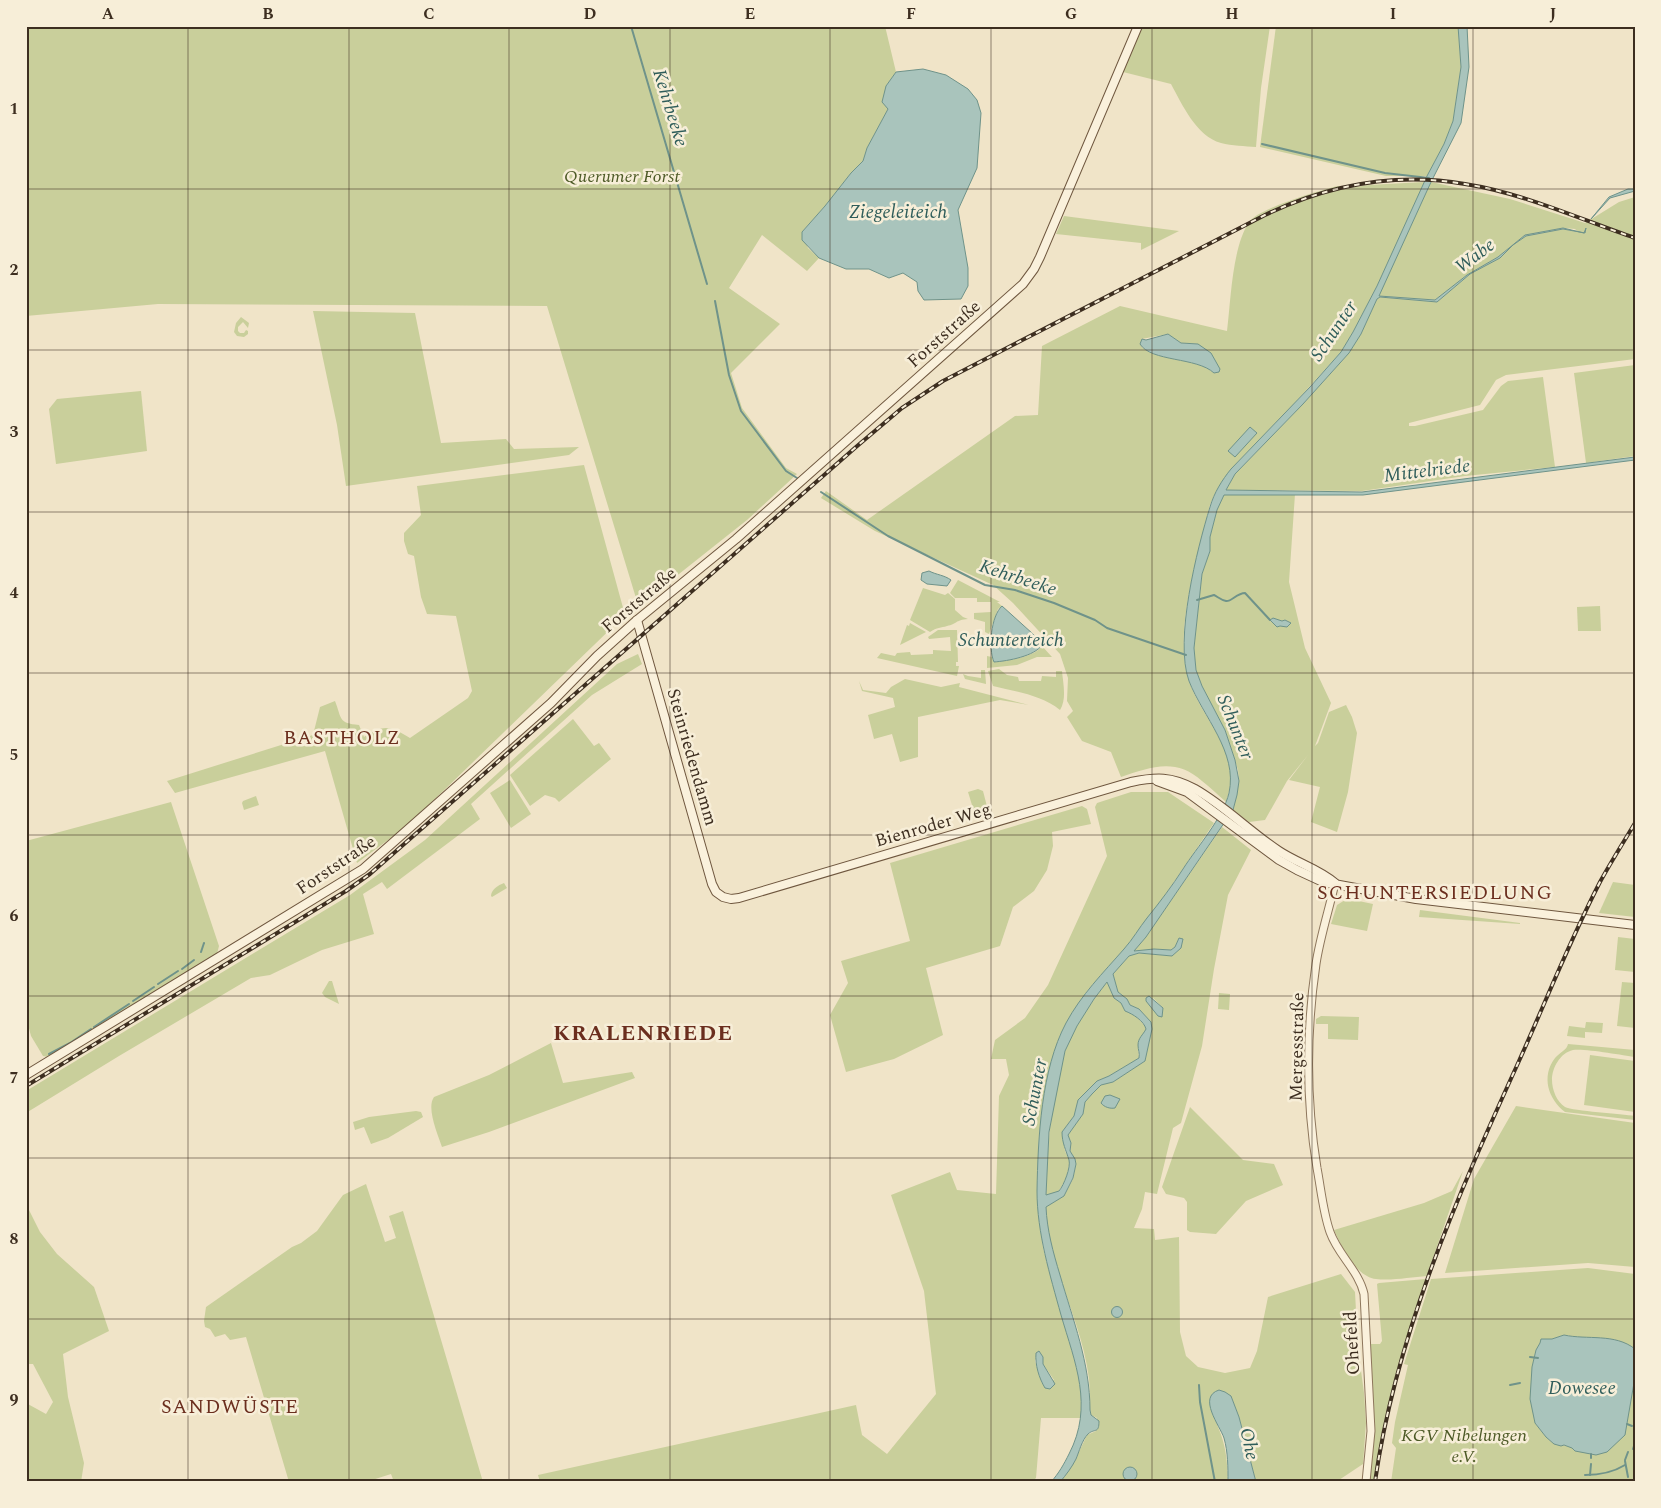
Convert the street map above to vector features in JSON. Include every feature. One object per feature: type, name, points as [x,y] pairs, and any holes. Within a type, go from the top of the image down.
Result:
[{"type":"main road","name":"Forststraße","points":[[26,1075],[363,869],[552,703],[597,656],[637,620],[736,539],[1026,280],[1040,258],[1138,26]]},
{"type":"main road","name":"Steinriedendamm","points":[[637,620],[699,835],[710,880],[716,892],[725,898]]},
{"type":"main road","name":"Bienroder Weg","points":[[725,898],[739,898],[1131,782],[1150,779],[1178,787],[1208,803],[1240,827],[1261,848],[1297,870],[1323,882],[1416,899],[1635,925]]},
{"type":"street","name":"Mergesstraße","points":[[1325,1212],[1311,1119],[1308,1059],[1316,964],[1323,929],[1336,883]]},
{"type":"street","name":"Ohefeld","points":[[1325,1212],[1334,1241],[1357,1277],[1364,1294],[1371,1431],[1366,1482]]},
{"type":"green space","name":"Querumer Forst","points":[[26,26],[885,26],[896,72],[886,86],[888,109],[867,148],[863,161],[802,232],[808,248],[819,258],[807,271],[762,235],[729,288],[780,324],[731,373],[742,408],[786,468],[797,474],[747,520],[650,597],[639,601],[636,598],[547,306],[158,304],[26,316]]},
{"type":"green space","points":[[1143,26],[1270,26],[1261,88],[1256,147],[1225,144],[1212,139],[1197,127],[1171,84],[1123,72]]},
{"type":"green space","points":[[1276,26],[1458,26],[1461,67],[1453,121],[1444,144],[1427,176],[1386,176],[1260,147]]},
{"type":"green space","points":[[1425,182],[1377,286],[1341,352],[1231,469],[1219,486],[1210,505],[1194,568],[1185,625],[1185,662],[1188,678],[1193,690],[1225,750],[1229,763],[1231,779],[1226,802],[1192,774],[1182,769],[1163,766],[1121,777],[1111,752],[1082,741],[1067,717],[1073,711],[1067,701],[1068,678],[1060,654],[1013,603],[993,585],[875,531],[821,498],[826,491],[867,520],[1015,416],[1038,415],[1042,346],[1120,306],[1227,331],[1236,259],[1243,233],[1249,222],[1264,211],[1318,191],[1338,186],[1344,189],[1368,185]],"holes":[[[1168,334],[1181,343],[1198,344],[1214,373],[1197,364],[1155,354],[1141,346],[1142,339]]]},
{"type":"green space","points":[[1431,182],[1510,199],[1585,223],[1619,202],[1635,197],[1635,359],[1506,375],[1496,380],[1480,405],[1409,423],[1409,426],[1415,426],[1483,410],[1501,386],[1508,381],[1543,377],[1555,467],[1465,476],[1362,491],[1226,490],[1235,474],[1349,353],[1361,334],[1379,297],[1437,302],[1470,274],[1500,258],[1513,245],[1526,236],[1563,229],[1578,232],[1575,229],[1563,228],[1525,235],[1498,257],[1467,275],[1435,300],[1378,296]]},
{"type":"green space","points":[[1064,216],[1179,231],[1141,250],[1141,243],[1056,234]]},
{"type":"green space","points":[[313,311],[415,313],[441,443],[506,439],[514,449],[579,447],[569,455],[346,486],[337,425]]},
{"type":"green space","points":[[241,317],[249,323],[248,328],[243,322],[238,327],[240,333],[248,331],[248,334],[244,337],[237,336],[234,332],[236,323]]},
{"type":"green space","points":[[1635,365],[1635,456],[1586,463],[1574,373]]},
{"type":"green space","points":[[141,391],[147,451],[56,464],[49,409],[57,399]]},
{"type":"green space","points":[[584,465],[625,615],[407,826],[357,863],[325,751],[175,793],[167,781],[313,735],[320,707],[335,701],[342,719],[347,723],[359,725],[364,737],[382,728],[387,728],[410,738],[468,698],[472,691],[456,616],[427,614],[421,597],[414,556],[408,554],[404,541],[404,533],[421,515],[417,486]]},
{"type":"green space","points":[[1224,494],[1295,494],[1289,582],[1305,648],[1331,703],[1315,746],[1318,743],[1329,712],[1346,705],[1357,733],[1348,792],[1337,832],[1311,822],[1320,787],[1289,780],[1308,755],[1287,781],[1265,820],[1249,822],[1233,810],[1239,781],[1238,770],[1225,730],[1202,686],[1196,670],[1194,648],[1202,574],[1210,551],[1210,537],[1217,509]]},
{"type":"green space","points":[[958,580],[1000,602],[997,602],[1002,606],[998,609],[989,634],[985,632],[985,622],[974,619],[974,613],[991,612],[991,602],[977,602],[977,598],[955,598],[950,593]]},
{"type":"green space","points":[[923,588],[945,595],[948,593],[955,599],[955,610],[968,619],[937,628],[930,632],[910,620]]},
{"type":"green space","points":[[1600,606],[1601,631],[1578,631],[1577,607]]},
{"type":"green space","points":[[910,623],[926,632],[900,645],[907,625],[909,626]]},
{"type":"green space","points":[[938,630],[957,630],[958,662],[956,662],[956,666],[959,666],[957,676],[877,658],[881,653],[895,656],[897,653],[910,652],[911,655],[933,654],[933,650],[951,651],[950,637],[929,639],[928,637]]},
{"type":"green space","points":[[1042,646],[1052,657],[1037,657],[1017,665],[987,668],[987,656],[992,657],[994,662],[1013,659],[1027,656]]},
{"type":"green space","points":[[638,654],[642,664],[592,695],[471,804],[480,819],[387,889],[382,882],[363,894],[374,934],[322,950],[270,975],[251,978],[26,1113],[26,1091],[350,895],[425,840],[617,664]]},
{"type":"green space","points":[[999,669],[1007,675],[1018,677],[1019,681],[1041,681],[1042,676],[1056,677],[1056,671],[1062,671],[1064,696],[1060,710],[1037,697],[993,686],[988,671]]},
{"type":"green space","points":[[981,670],[985,670],[986,684],[965,679],[963,674],[981,678]]},
{"type":"green space","points":[[905,679],[941,687],[960,683],[959,687],[1029,705],[1000,700],[918,717],[918,757],[900,762],[892,734],[874,739],[868,715],[895,707],[893,698],[862,691],[859,681],[863,690],[886,693],[891,687]]},
{"type":"green space","points":[[573,719],[594,746],[599,743],[611,759],[559,802],[555,798],[545,795],[530,806],[510,775]]},
{"type":"green space","points":[[510,780],[531,814],[511,828],[490,793]]},
{"type":"green space","points":[[978,789],[983,791],[989,814],[976,818],[968,792]]},
{"type":"green space","points":[[1131,792],[1168,792],[1214,823],[1163,898],[1126,947],[1087,991],[1060,1035],[1049,1074],[1039,1135],[1037,1192],[1043,1248],[1081,1389],[1081,1418],[1041,1418],[1036,1478],[1032,1482],[540,1482],[538,1475],[856,1405],[862,1435],[887,1454],[936,1394],[924,1291],[891,1195],[950,1172],[957,1190],[996,1194],[999,1096],[1009,1075],[1006,1059],[991,1059],[995,1040],[1025,1018],[1048,985],[1107,856],[1095,807],[1097,803]],"holes":[[[1039,1351],[1043,1357],[1043,1364],[1054,1380],[1042,1383],[1035,1361]]]},
{"type":"green space","points":[[256,796],[259,805],[244,810],[243,801]]},
{"type":"green space","points":[[171,802],[219,946],[217,954],[48,1057],[43,1056],[31,1036],[26,1017],[26,841]]},
{"type":"green space","points":[[1082,806],[1087,809],[1091,824],[1052,832],[1053,846],[1047,870],[1034,891],[1013,907],[1000,946],[926,968],[943,1035],[894,1059],[846,1072],[830,1015],[848,983],[841,961],[910,941],[890,863]]},
{"type":"green space","points":[[1222,827],[1251,850],[1228,895],[1202,1046],[1181,1123],[1173,1128],[1157,1194],[1145,1192],[1142,1209],[1134,1228],[1154,1229],[1155,1240],[1179,1237],[1180,1332],[1186,1356],[1198,1367],[1225,1373],[1250,1368],[1257,1351],[1268,1297],[1341,1274],[1355,1292],[1358,1348],[1366,1423],[1363,1464],[1336,1482],[1256,1482],[1239,1417],[1231,1396],[1212,1413],[1220,1431],[1224,1447],[1228,1482],[1060,1482],[1075,1460],[1087,1435],[1096,1431],[1097,1418],[1091,1415],[1089,1379],[1085,1357],[1052,1250],[1047,1229],[1045,1207],[1064,1196],[1073,1179],[1076,1164],[1070,1151],[1071,1143],[1068,1135],[1083,1114],[1085,1102],[1101,1085],[1113,1082],[1145,1061],[1151,1022],[1139,1009],[1130,1005],[1127,999],[1118,992],[1113,974],[1129,956],[1139,953],[1172,956],[1181,948],[1179,938],[1175,947],[1171,950],[1154,949],[1133,952],[1146,937]],"holes":[[[1153,998],[1163,1008],[1158,1016],[1152,1006]]]},
{"type":"green space","points":[[1613,882],[1635,885],[1635,917],[1599,913]]},
{"type":"green space","points":[[504,883],[507,888],[492,897],[491,894],[497,886]]},
{"type":"green space","points":[[1345,900],[1373,904],[1367,931],[1331,924],[1337,905]]},
{"type":"green space","points":[[1420,910],[1520,923],[1520,924],[1419,917]]},
{"type":"green space","points":[[1618,937],[1635,939],[1635,972],[1615,970]]},
{"type":"green space","points":[[329,981],[332,981],[339,1004],[325,997],[322,993]]},
{"type":"green space","points":[[1107,982],[1114,998],[1121,1003],[1125,1011],[1134,1014],[1145,1026],[1146,1029],[1138,1044],[1139,1058],[1097,1081],[1078,1100],[1074,1116],[1062,1132],[1065,1151],[1070,1161],[1066,1179],[1058,1192],[1046,1195],[1051,1122],[1060,1068],[1073,1033],[1089,1006]]},
{"type":"green space","points":[[1622,982],[1635,983],[1635,1028],[1617,1026]]},
{"type":"green space","points":[[1219,993],[1230,994],[1229,1010],[1218,1009]]},
{"type":"green space","points":[[1321,1016],[1359,1017],[1358,1040],[1328,1039],[1328,1024],[1316,1024],[1316,1019]]},
{"type":"green space","points":[[1586,1022],[1603,1023],[1602,1033],[1585,1032],[1585,1038],[1567,1036],[1569,1026],[1585,1028]]},
{"type":"green space","points":[[551,1043],[563,1083],[632,1072],[635,1078],[489,1132],[442,1147],[431,1108],[434,1097],[489,1075]]},
{"type":"green space","points":[[1568,1044],[1635,1050],[1635,1057],[1573,1050],[1564,1054],[1558,1062],[1553,1071],[1552,1080],[1555,1095],[1565,1107],[1635,1116],[1635,1120],[1565,1112],[1559,1107],[1548,1087],[1548,1072],[1555,1058]]},
{"type":"green space","points":[[1590,1055],[1635,1061],[1635,1112],[1584,1105]]},
{"type":"green space","points":[[1516,1106],[1635,1123],[1635,1267],[1588,1263],[1445,1273],[1474,1179]]},
{"type":"green space","points":[[1190,1107],[1243,1160],[1274,1164],[1283,1185],[1246,1201],[1216,1234],[1190,1232],[1187,1230],[1187,1202],[1184,1198],[1166,1194],[1162,1187]]},
{"type":"green space","points":[[421,1112],[423,1117],[388,1138],[371,1144],[364,1127],[355,1130],[353,1122],[369,1117]]},
{"type":"green space","points":[[1463,1171],[1427,1276],[1376,1279],[1362,1273],[1350,1260],[1334,1230],[1424,1203],[1452,1191]]},
{"type":"green space","points":[[366,1184],[385,1242],[396,1238],[389,1216],[403,1211],[483,1482],[394,1482],[391,1474],[366,1482],[289,1482],[246,1337],[230,1340],[225,1334],[215,1337],[210,1329],[205,1327],[206,1307],[317,1231],[343,1195]]},
{"type":"green space","points":[[26,1204],[40,1232],[57,1254],[94,1287],[109,1331],[63,1354],[68,1397],[84,1463],[81,1482],[26,1482],[26,1403],[46,1414],[53,1402],[33,1364],[26,1364]]},
{"type":"green space","name":"KGV Nibelungen e.V.","points":[[1588,1268],[1635,1274],[1635,1349],[1631,1346],[1564,1335],[1541,1343],[1536,1350],[1532,1367],[1535,1423],[1554,1444],[1607,1452],[1612,1446],[1628,1412],[1635,1377],[1635,1482],[1391,1482],[1396,1448],[1392,1443],[1395,1422],[1408,1365],[1404,1364],[1431,1279]]},
{"type":"green space","points":[[1426,1279],[1390,1399],[1373,1482],[1369,1482],[1374,1432],[1370,1344],[1380,1344],[1382,1341],[1377,1284]]},
{"type":"water","points":[[1458,26],[1467,26],[1469,67],[1461,123],[1431,182],[1379,296],[1435,300],[1467,275],[1498,257],[1525,235],[1563,228],[1581,232],[1563,229],[1526,236],[1513,245],[1500,258],[1470,274],[1437,302],[1380,297],[1377,299],[1361,334],[1349,353],[1235,474],[1226,490],[1362,492],[1635,457],[1635,460],[1363,495],[1224,495],[1217,510],[1210,537],[1210,551],[1202,574],[1194,648],[1196,670],[1202,686],[1225,730],[1235,760],[1239,781],[1237,795],[1233,810],[1146,937],[1134,951],[1171,950],[1175,947],[1179,938],[1183,939],[1181,948],[1172,956],[1139,953],[1129,956],[1113,974],[1118,992],[1127,999],[1130,1005],[1139,1009],[1151,1022],[1152,1029],[1145,1061],[1113,1082],[1101,1085],[1085,1102],[1083,1114],[1068,1135],[1071,1143],[1070,1151],[1076,1164],[1073,1178],[1064,1196],[1046,1207],[1053,1249],[1084,1358],[1091,1415],[1099,1421],[1097,1429],[1090,1432],[1084,1439],[1076,1459],[1064,1477],[1060,1482],[1051,1482],[1069,1454],[1076,1436],[1081,1402],[1080,1384],[1049,1269],[1039,1222],[1037,1191],[1042,1105],[1051,1062],[1066,1023],[1078,1003],[1127,945],[1170,888],[1216,822],[1229,793],[1229,763],[1218,735],[1189,681],[1185,663],[1184,642],[1189,594],[1210,507],[1219,487],[1231,469],[1310,387],[1341,352],[1353,332],[1377,286],[1427,176],[1444,144],[1453,121],[1461,67]],"holes":[[[1107,982],[1114,998],[1121,1003],[1125,1011],[1138,1018],[1145,1026],[1146,1029],[1138,1043],[1139,1058],[1097,1081],[1078,1100],[1074,1116],[1062,1132],[1063,1143],[1069,1160],[1067,1176],[1059,1191],[1046,1195],[1049,1132],[1065,1051],[1077,1026]]]},
{"type":"water","name":"Ziegeleiteich","points":[[923,69],[946,75],[968,89],[977,100],[981,113],[977,168],[958,210],[968,268],[968,286],[961,299],[924,300],[918,291],[917,282],[903,273],[889,278],[869,269],[846,269],[819,258],[802,240],[802,232],[863,161],[867,148],[888,109],[882,102],[886,86],[896,72]]},
{"type":"water","points":[[1628,189],[1635,189],[1635,191],[1610,198],[1591,219],[1609,197]]},
{"type":"water","points":[[1168,334],[1181,343],[1198,344],[1211,353],[1220,369],[1219,372],[1214,373],[1197,364],[1154,354],[1140,344],[1142,339],[1146,340]]},
{"type":"water","points":[[1250,427],[1257,433],[1235,457],[1228,451]]},
{"type":"water","points":[[929,571],[951,580],[947,586],[927,584],[921,580],[922,573]]},
{"type":"water","name":"Schunterteich","points":[[1002,606],[1033,634],[1042,645],[1039,649],[1027,655],[994,662],[991,649],[993,624]]},
{"type":"water","points":[[1273,618],[1291,623],[1287,627],[1277,627],[1270,620]]},
{"type":"water","points":[[1149,996],[1163,1008],[1162,1017],[1158,1016],[1146,1001],[1146,998]]},
{"type":"water","points":[[1110,1095],[1120,1099],[1115,1108],[1104,1106],[1101,1103],[1105,1096]]},
{"type":"water","points":[[1115,1307],[1119,1307],[1122,1312],[1121,1316],[1115,1317],[1112,1314],[1112,1310]]},
{"type":"water","name":"Dowesee","points":[[1564,1335],[1610,1339],[1627,1344],[1635,1349],[1635,1377],[1625,1435],[1607,1452],[1596,1455],[1575,1451],[1564,1445],[1554,1444],[1535,1423],[1530,1399],[1532,1367],[1536,1350],[1541,1339],[1552,1339]]},
{"type":"water","points":[[1039,1351],[1043,1357],[1043,1364],[1055,1384],[1050,1389],[1045,1388],[1038,1371],[1036,1353]]},
{"type":"water","points":[[1219,1390],[1231,1396],[1239,1417],[1256,1482],[1228,1482],[1224,1438],[1210,1405],[1210,1399],[1213,1394]]},
{"type":"water","points":[[1130,1467],[1135,1469],[1137,1474],[1135,1479],[1130,1481],[1125,1479],[1123,1474],[1125,1469]]},
{"type":"waterway","name":"Kehrbeeke","points":[[631,26],[707,284]]},
{"type":"waterway","points":[[1262,144],[1385,173],[1429,178]]},
{"type":"waterway","name":"Kehrbeeke","points":[[715,301],[729,375],[741,411],[786,471],[797,478]]},
{"type":"waterway","name":"Kehrbeeke","points":[[821,492],[888,536],[985,585],[1015,590],[1054,603],[1095,620],[1107,628],[1186,655]]},
{"type":"waterway","points":[[1197,600],[1214,595],[1228,601],[1239,594],[1245,593],[1270,620]]},
{"type":"waterway","points":[[201,952],[204,943]]},
{"type":"waterway","points":[[182,969],[194,960]]},
{"type":"waterway","points":[[158,984],[178,971]]},
{"type":"waterway","points":[[133,1001],[154,987]]},
{"type":"waterway","points":[[94,1027],[129,1004]]},
{"type":"waterway","points":[[49,1054],[91,1029]]},
{"type":"waterway","points":[[1530,1357],[1538,1358]]},
{"type":"waterway","points":[[1510,1385],[1520,1383]]},
{"type":"waterway","points":[[1199,1385],[1200,1402],[1215,1482]]},
{"type":"waterway","points":[[1627,1424],[1632,1426]]},
{"type":"waterway","points":[[1633,1449],[1635,1443]]},
{"type":"waterway","points":[[1625,1460],[1628,1452]]},
{"type":"waterway","points":[[1625,1461],[1628,1477]]},
{"type":"waterway","points":[[1590,1475],[1591,1464]]},
{"type":"waterway","points":[[1585,1475],[1606,1473],[1625,1465]]},
{"type":"railway","points":[[26,1086],[346,891],[370,874],[856,447],[902,408],[943,381],[1265,215],[1313,196],[1362,184],[1413,180],[1439,181],[1487,188],[1551,207],[1635,238]]},
{"type":"railway","points":[[1375,1482],[1385,1427],[1398,1373],[1414,1319],[1452,1214],[1578,926],[1600,882],[1635,823]]},
{"type":"district","name":"BASTHOLZ","points":[[342,738]]},
{"type":"district","name":"SCHUNTERSIEDLUNG","points":[[1435,893]]},
{"type":"district","name":"KRALENRIEDE","points":[[643,1033]]},
{"type":"district","name":"SANDWÜSTE","points":[[230,1407]]},
{"type":"water label","name":"Wabe","points":[[1475,256]]},
{"type":"water label","name":"Schunter","points":[[1334,331]]},
{"type":"water label","name":"Mittelriede","points":[[1427,471]]},
{"type":"water label","name":"Schunter","points":[[1235,727]]},
{"type":"water label","name":"Schunter","points":[[1035,1092]]},
{"type":"water label","name":"Ohe","points":[[1249,1444]]}]
